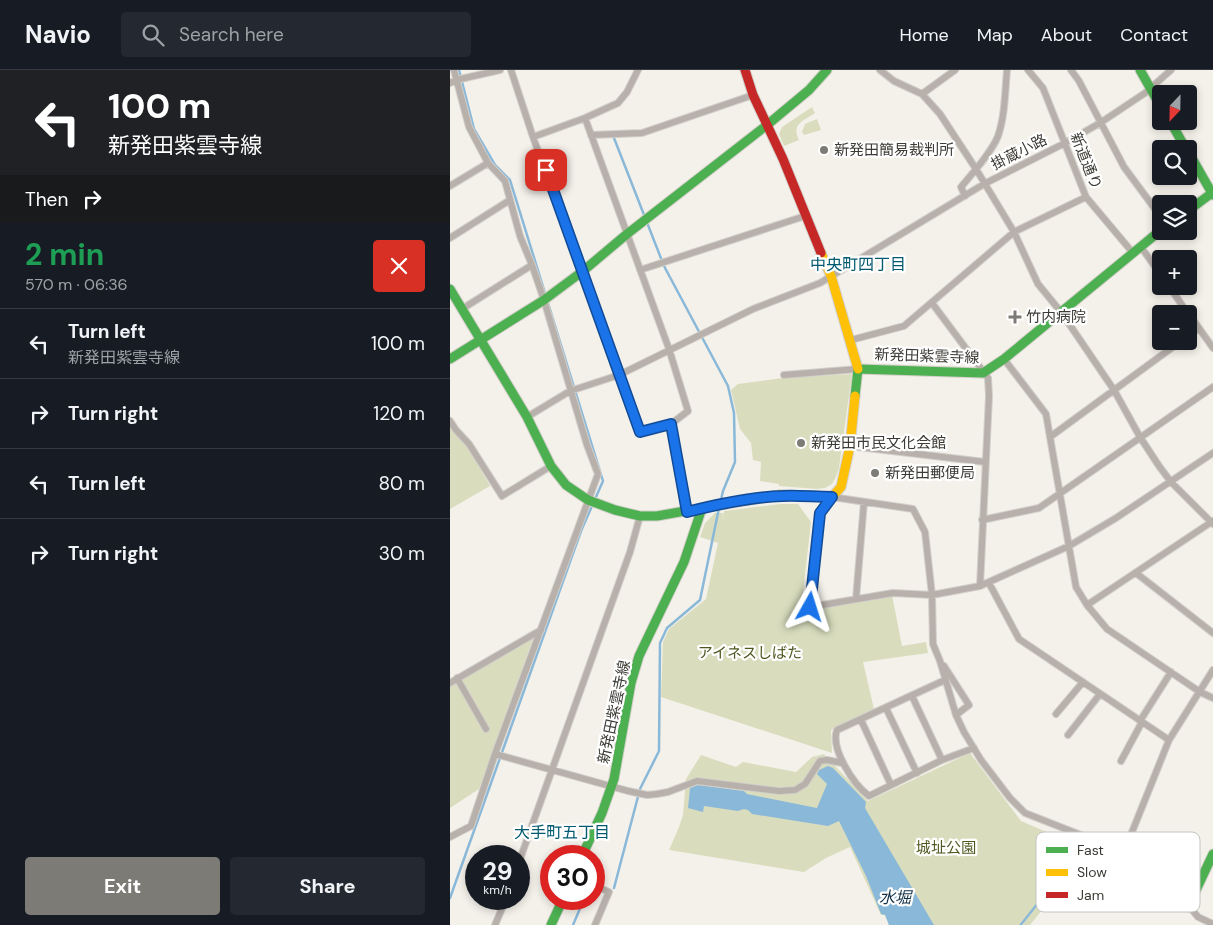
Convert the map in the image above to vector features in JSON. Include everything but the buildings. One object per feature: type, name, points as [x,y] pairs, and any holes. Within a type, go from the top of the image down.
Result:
[{"type":"street","points":[[450,837],[471,826],[494,754],[598,474],[570,391],[544,300],[520,236],[505,181],[488,163],[469,127],[453,81],[454,70]]},
{"type":"street","points":[[453,81],[500,70]]},
{"type":"street","points":[[511,70],[640,432],[671,424],[688,411],[669,349],[585,118]]},
{"type":"street","points":[[534,137],[585,118],[618,103],[638,70]]},
{"type":"street","points":[[745,70],[753,95],[783,159],[831,276],[858,369],[784,375]]},
{"type":"street","points":[[450,359],[544,300],[583,271],[627,234],[767,125],[809,90],[827,70]]},
{"type":"street","points":[[880,70],[894,81],[922,94],[940,114],[1014,232],[1038,284],[1061,312],[1114,390],[1140,437],[1171,482],[1212,522],[1087,605]]},
{"type":"street","points":[[922,94],[955,70]]},
{"type":"street","points":[[965,196],[961,187],[997,138],[1002,118],[1007,70]]},
{"type":"street","name":"新道通り","points":[[1028,70],[1043,88],[1086,197],[1133,253]]},
{"type":"street","points":[[1072,70],[1124,167],[1152,204]]},
{"type":"street","points":[[1140,70],[1151,88]]},
{"type":"street","name":"掛蔵小路","points":[[527,417],[570,391],[619,375],[753,309],[820,283],[984,184],[1100,123],[1151,88],[1171,70]]},
{"type":"street","points":[[591,135],[642,133],[753,95]]},
{"type":"street","points":[[450,186],[488,163]]},
{"type":"street","points":[[1197,166],[1211,189],[1197,202]]},
{"type":"street","points":[[851,340],[904,326],[988,252],[1014,232],[1086,197]]},
{"type":"street","points":[[450,238],[510,200]]},
{"type":"street","points":[[640,270],[805,216]]},
{"type":"street","name":"新発田紫雲寺線","points":[[832,497],[841,487],[850,446],[858,369],[983,374],[1004,359],[1152,238]]},
{"type":"street","points":[[1141,247],[1152,262]]},
{"type":"street","points":[[462,308],[532,265]]},
{"type":"street","points":[[450,289],[527,417],[551,466],[566,485],[588,500],[615,510],[640,516],[658,516],[687,512],[719,504],[783,496],[832,497],[913,509],[925,532],[932,595],[933,644],[956,715],[974,748],[1024,814],[1071,832]]},
{"type":"street","points":[[932,303],[983,374],[988,378],[989,396],[980,586]]},
{"type":"street","points":[[1197,325],[1213,348]]},
{"type":"street","points":[[1050,437],[1169,350]]},
{"type":"street","points":[[1004,359],[1046,414],[1076,587],[1087,605],[1107,629],[1200,692],[1213,698]]},
{"type":"street","points":[[982,520],[1039,508],[1213,387]]},
{"type":"street","points":[[450,421],[469,444],[502,496],[551,466]]},
{"type":"street","points":[[671,424],[687,512]]},
{"type":"street","points":[[850,446],[985,462]]},
{"type":"street","points":[[832,497],[820,513],[810,607],[893,593],[932,595],[980,586],[1069,546],[1171,482],[1213,453]]},
{"type":"street","points":[[856,600],[864,502]]},
{"type":"street","name":"新発田紫雲寺線","points":[[587,845],[612,786],[621,748],[630,684],[637,662],[651,629],[681,570],[702,508]]},
{"type":"street","points":[[525,845],[630,552],[640,516]]},
{"type":"street","points":[[1136,573],[1213,633]]},
{"type":"street","points":[[989,582],[1019,639],[1169,740]]},
{"type":"street","points":[[450,683],[541,630]]},
{"type":"street","points":[[940,661],[969,705],[956,715]]},
{"type":"street","points":[[1132,832],[1169,740],[1213,670]]},
{"type":"street","points":[[1121,762],[1141,722],[1171,672]]},
{"type":"street","points":[[457,678],[486,729]]},
{"type":"street","points":[[945,680],[837,730],[835,735],[842,763],[869,796],[942,760],[974,748]]},
{"type":"street","points":[[1056,714],[1083,682]]},
{"type":"street","points":[[1068,735],[1100,694]]},
{"type":"street","points":[[912,696],[942,760]]},
{"type":"street","points":[[886,708],[917,772]]},
{"type":"street","points":[[860,720],[891,785]]},
{"type":"street","points":[[494,754],[647,795],[668,792],[697,781],[791,791],[805,784],[820,761],[826,760],[842,763]]},
{"type":"street","points":[[1200,882],[1213,854]]},
{"type":"street","points":[[605,890],[609,892],[605,901]]},
{"type":"street","points":[[495,925],[501,910]]},
{"type":"street","points":[[551,925],[557,910]]},
{"type":"street","points":[[595,925],[601,910]]},
{"type":"street","points":[[1193,912],[1198,917],[1213,924]]},
{"type":"green space","points":[[812,107],[815,113],[797,127],[799,140],[784,146],[779,134],[782,127]]},
{"type":"green space","points":[[817,119],[821,130],[804,135],[802,132],[805,124]]},
{"type":"green space","points":[[852,374],[839,468],[832,484],[825,488],[817,489],[779,486],[779,484],[760,481],[761,462],[753,460],[751,443],[740,429],[731,390],[738,384],[783,378]]},
{"type":"green space","points":[[450,426],[454,433],[466,444],[490,486],[450,509]]},
{"type":"green space","name":"アイネスしばた","points":[[781,504],[798,504],[811,522],[802,601],[805,610],[892,595],[902,646],[926,642],[928,653],[863,662],[874,709],[831,730],[832,753],[661,697],[663,642],[669,629],[706,599],[718,543],[700,537],[705,523],[715,513],[723,513],[722,522],[724,511]]},
{"type":"green space","points":[[530,639],[533,639],[479,789],[450,808],[450,687]]},
{"type":"green space","name":"城址公園","points":[[970,753],[1021,821],[1046,832],[1036,832],[1036,912],[1041,912],[1030,925],[889,925],[885,915],[881,915],[850,847],[826,858],[804,872],[669,850],[683,815],[686,779],[701,755],[736,767],[743,762],[796,772],[812,757],[824,754],[868,801]]},
{"type":"water","name":"水堀","points":[[828,766],[833,768],[866,802],[865,808],[934,925],[889,925],[885,915],[881,914],[866,876],[839,821],[828,826],[752,814],[744,809],[738,811],[704,806],[703,812],[688,808],[690,788],[698,785],[744,791],[747,794],[817,808],[827,784],[817,774],[819,770]]},
{"type":"water","points":[[1036,904],[1036,908],[1022,925],[1019,925]]},
{"type":"waterway","points":[[450,898],[581,531],[603,481],[510,180],[495,165],[474,129],[459,70]]},
{"type":"waterway","points":[[614,138],[664,266],[728,386],[734,413],[735,462],[721,500]]},
{"type":"waterway","points":[[614,888],[640,789],[659,751],[660,643],[667,628],[700,600],[719,508]]},
{"type":"waterway","points":[[573,925],[579,910]]},
{"type":"traffic: fast","points":[[450,359],[544,300],[583,271],[627,234],[767,125],[809,90],[827,70]]},
{"type":"traffic: fast","points":[[1140,70],[1152,91]]},
{"type":"traffic: fast","points":[[1175,130],[1181,140]]},
{"type":"traffic: fast","points":[[1197,167],[1213,195]]},
{"type":"traffic: fast","points":[[1197,204],[1212,193]]},
{"type":"traffic: fast","points":[[855,396],[858,369],[983,373],[1004,359],[1152,237]]},
{"type":"traffic: fast","points":[[450,289],[527,417],[551,466],[566,485],[588,500],[615,510],[640,516],[657,516],[702,508]]},
{"type":"traffic: fast","points":[[587,845],[602,813],[614,779],[631,683],[639,656],[684,562],[702,508],[780,495]]},
{"type":"traffic: fast","points":[[1200,882],[1213,854]]},
{"type":"traffic: fast","points":[[551,925],[558,910]]},
{"type":"traffic: slow","points":[[821,253],[831,276],[858,369]]},
{"type":"traffic: slow","points":[[780,495],[832,497],[841,487],[850,446],[855,396]]},
{"type":"traffic: jam","points":[[745,70],[753,95],[783,159],[821,253]]},
{"type":"place","name":"新発田簡易裁判所","points":[[824,150]]},
{"type":"place","name":"竹内病院","points":[[1015,317]]},
{"type":"place","name":"新発田市民文化会館","points":[[801,443]]},
{"type":"place","name":"新発田郵便局","points":[[875,473]]},
{"type":"district","name":"中央町四丁目","points":[[858,264]]},
{"type":"district","name":"大手町五丁目","points":[[562,832]]},
{"type":"route","points":[[546,170],[640,432],[671,424],[687,512],[719,504],[767,497],[832,497],[820,513],[810,607]]}]
